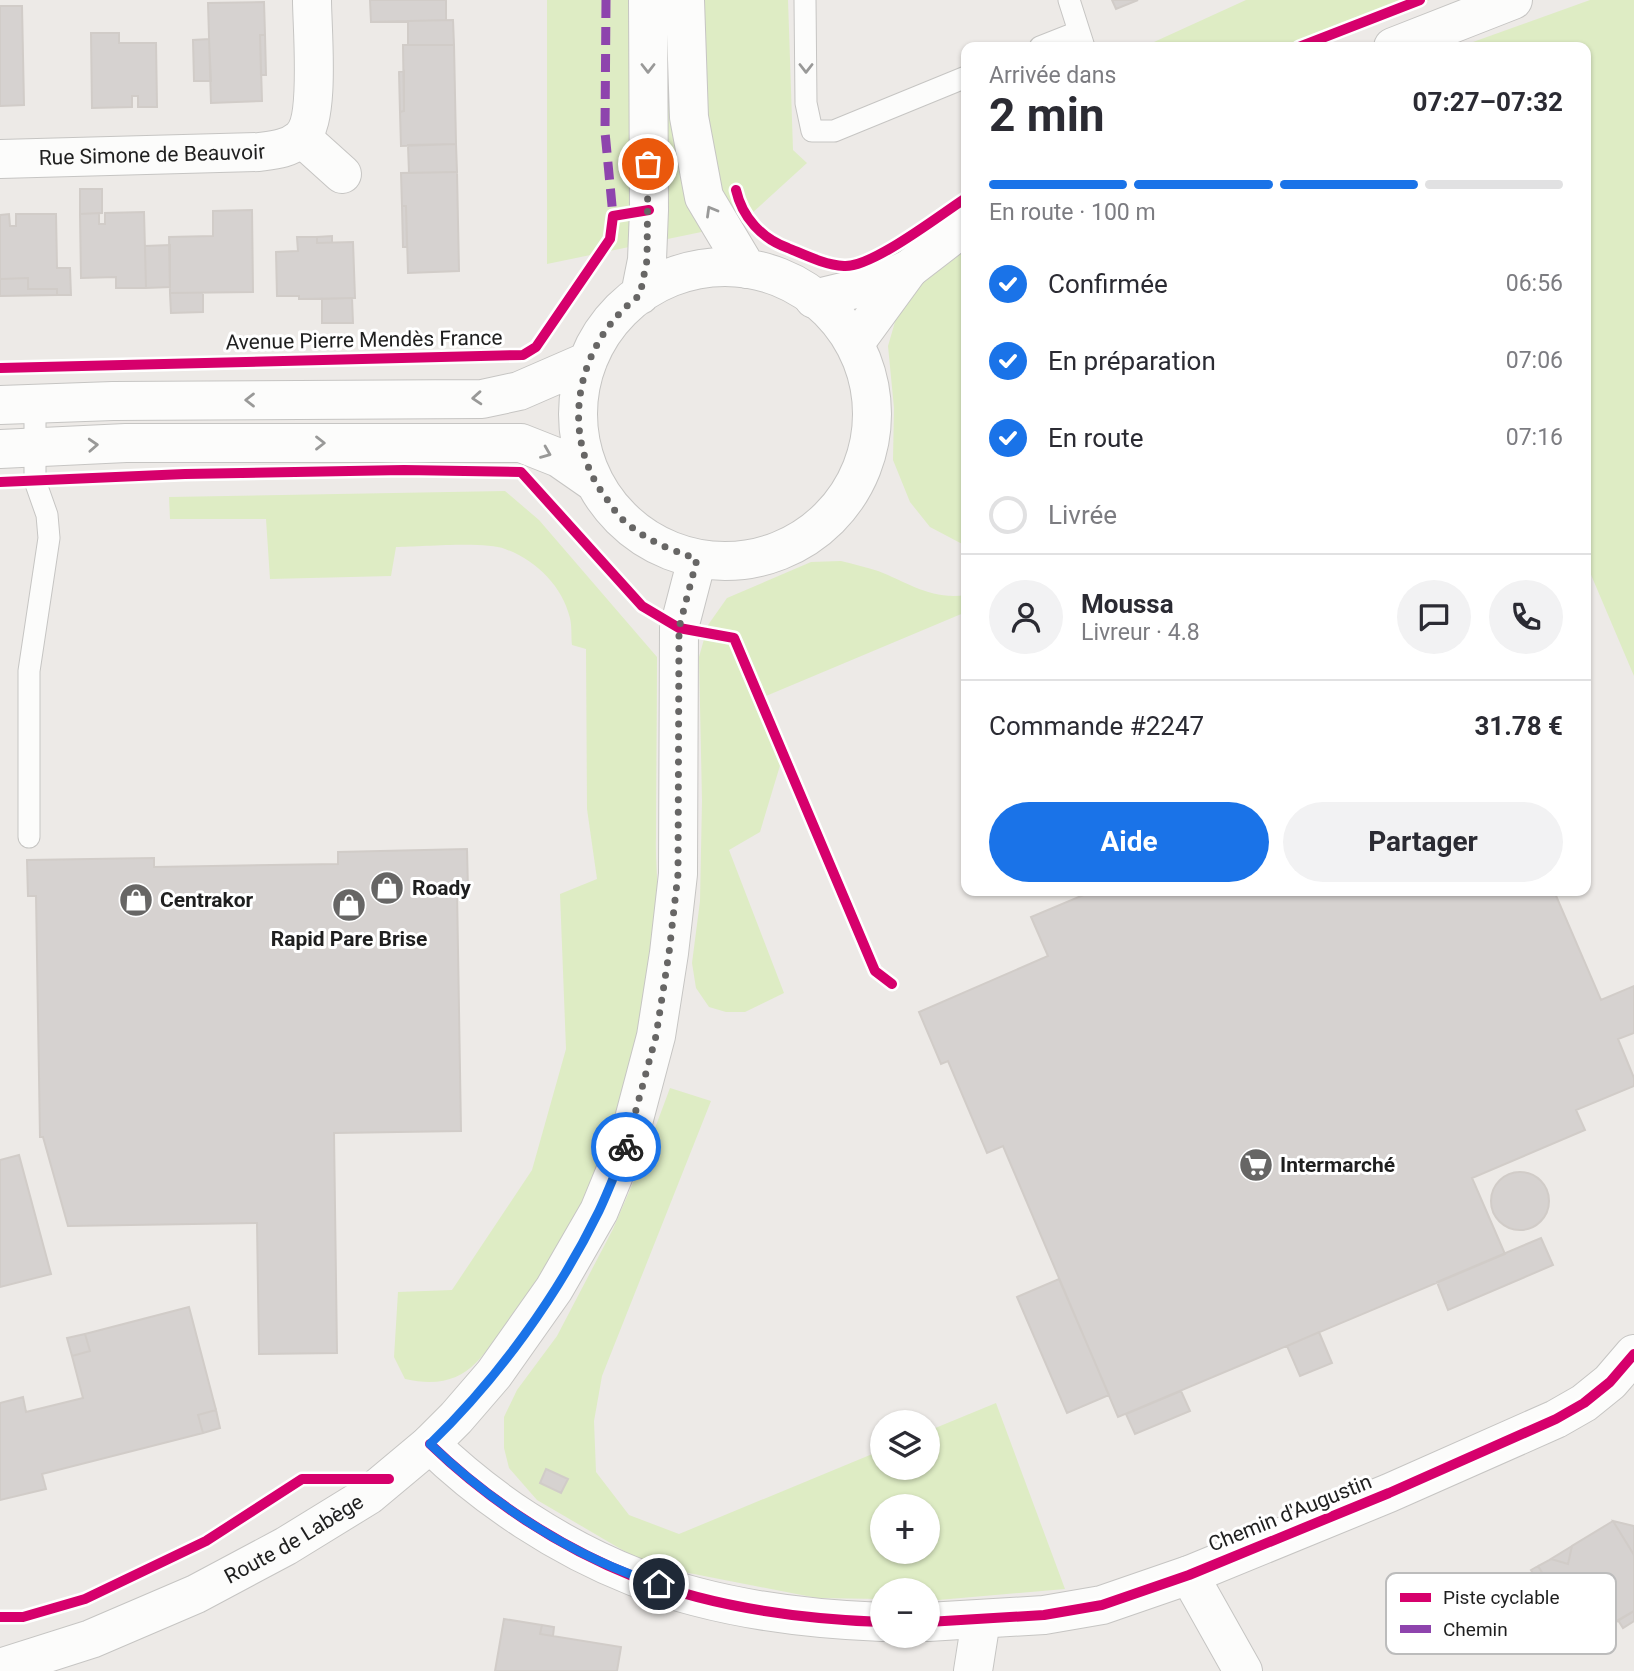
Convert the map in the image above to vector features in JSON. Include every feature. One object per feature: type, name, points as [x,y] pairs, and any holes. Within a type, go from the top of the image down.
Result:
[{"type":"street","points":[[312,0],[314,99],[311,120],[302,138],[342,174]]},
{"type":"street","points":[[640,295],[647,260],[649,209],[648,0]]},
{"type":"street","points":[[685,0],[689,117],[704,197],[747,269]]},
{"type":"street","points":[[1406,42],[1513,0]]},
{"type":"street","name":"Rue Simone de Beauvoir","points":[[0,159],[259,152],[283,149],[302,138]]},
{"type":"street","points":[[814,299],[876,284],[909,269],[961,229]]},
{"type":"street","points":[[714,267],[747,269],[790,282],[827,307],[855,343],[870,388],[872,436],[857,481],[829,519],[790,547],[744,561],[697,559],[655,544],[620,518],[594,483],[580,444],[578,402],[588,361],[603,332],[624,307],[651,287],[681,274],[714,267]]},
{"type":"street","points":[[855,343],[909,269]]},
{"type":"street","points":[[17,404],[482,399],[519,391],[588,361]]},
{"type":"street","points":[[18,449],[126,443],[521,443],[559,458],[594,483]]},
{"type":"street","name":"Route de Labège","points":[[0,1668],[91,1639],[196,1594],[286,1546],[369,1495],[430,1444],[456,1418],[494,1374],[554,1289],[599,1211],[629,1138],[656,1036],[678,874],[679,628],[697,559]]},
{"type":"street","name":"Chemin d'Augustin","points":[[940,1622],[1044,1615],[1102,1605],[1189,1575],[1389,1493],[1556,1419],[1584,1403],[1610,1382],[1634,1355]]},
{"type":"street","points":[[430,1444],[465,1477],[522,1517],[588,1556],[636,1577],[705,1598],[766,1610],[870,1621]]},
{"type":"street","points":[[1189,1575],[1243,1671]]},
{"type":"street","points":[[973,1671],[981,1620]]},
{"type":"lane","points":[[805,0],[806,103],[811,131],[834,131],[961,79]]},
{"type":"lane","points":[[1069,0],[1081,40]]},
{"type":"lane","points":[[17,404],[18,449],[35,481],[47,514],[49,538],[29,671],[29,836]]},
{"type":"green space","points":[[547,0],[788,0],[793,150],[807,163],[740,224],[547,264]]},
{"type":"green space","points":[[1246,0],[1430,0],[1313,42],[1154,42]]},
{"type":"green space","points":[[1590,0],[1634,0],[1634,676],[1591,575],[1591,42],[1473,42]]},
{"type":"green space","points":[[961,254],[961,543],[930,527],[910,502],[893,460],[894,408],[888,346],[899,308],[924,282]]},
{"type":"green space","points":[[505,491],[539,520],[657,657],[657,903],[654,954],[638,1043],[626,1089],[612,1134],[577,1218],[557,1255],[483,1355],[472,1367],[459,1375],[427,1382],[405,1379],[394,1357],[398,1292],[452,1290],[532,1170],[566,1049],[560,894],[597,879],[587,809],[586,649],[572,645],[570,618],[554,585],[537,567],[505,549],[468,545],[396,547],[391,576],[270,579],[266,519],[170,519],[169,497]]},
{"type":"green space","points":[[841,561],[878,571],[931,593],[961,595],[961,614],[766,696],[785,749],[760,832],[729,850],[784,993],[745,1012],[726,1012],[709,1007],[696,988],[692,963],[700,901],[702,801],[699,657],[708,625],[727,598],[811,562]]},
{"type":"green space","points":[[670,1088],[711,1101],[602,1376],[594,1421],[596,1472],[629,1515],[679,1534],[870,1455],[870,1480],[940,1480],[940,1426],[996,1403],[1065,1589],[940,1600],[940,1578],[870,1578],[870,1599],[817,1598],[648,1565],[537,1500],[509,1468],[504,1448],[504,1417],[517,1390],[557,1336],[613,1229]]},
{"type":"building","points":[[370,0],[446,0],[446,20],[371,22]]},
{"type":"building","points":[[1112,0],[1138,0],[1116,9]]},
{"type":"building","points":[[264,2],[265,35],[260,35],[262,101],[211,103],[208,3]]},
{"type":"building","points":[[0,6],[22,6],[24,105],[0,106]]},
{"type":"building","points":[[453,20],[454,45],[408,45],[408,21]]},
{"type":"building","points":[[91,33],[119,33],[119,43],[156,43],[157,107],[138,107],[138,96],[132,96],[132,107],[92,108]]},
{"type":"building","points":[[260,35],[265,35],[266,75],[261,75]]},
{"type":"building","points":[[209,39],[211,81],[194,81],[193,40]]},
{"type":"building","points":[[403,45],[454,45],[456,144],[401,146],[400,112],[404,111]]},
{"type":"building","points":[[404,71],[404,111],[400,112],[399,72]]},
{"type":"building","points":[[456,144],[457,172],[409,173],[408,145]]},
{"type":"building","points":[[457,172],[459,271],[408,273],[406,206],[402,206],[401,173]]},
{"type":"building","points":[[80,189],[102,189],[102,213],[80,214]]},
{"type":"building","points":[[402,206],[406,206],[407,247],[403,247]]},
{"type":"building","points":[[252,210],[253,292],[170,293],[169,237],[213,236],[213,211]]},
{"type":"building","points":[[144,212],[146,288],[116,288],[116,277],[81,278],[80,214],[99,213],[99,224],[105,224],[105,213]]},
{"type":"building","points":[[9,214],[10,226],[16,226],[16,214],[56,214],[57,268],[70,268],[71,295],[57,295],[57,289],[28,289],[28,278],[0,279],[0,215]]},
{"type":"building","points":[[332,236],[332,243],[317,243],[317,237]]},
{"type":"building","points":[[297,237],[317,237],[317,243],[353,242],[355,298],[299,299],[299,296],[277,296],[276,252],[298,251]]},
{"type":"building","points":[[170,245],[170,287],[146,288],[145,246]]},
{"type":"building","points":[[28,278],[28,289],[57,289],[57,295],[0,296],[0,279]]},
{"type":"building","points":[[170,293],[203,293],[203,312],[171,313]]},
{"type":"building","points":[[352,298],[353,323],[322,323],[322,299]]},
{"type":"building","points":[[467,849],[468,890],[457,890],[461,1131],[334,1133],[337,1353],[259,1354],[257,1223],[68,1226],[43,1137],[40,1137],[36,896],[28,896],[27,860],[154,858],[154,867],[338,864],[338,852]]},
{"type":"building","name":"Intermarché","points":[[1081,896],[1556,896],[1601,1000],[1634,986],[1634,1033],[1618,1039],[1634,1078],[1634,1086],[1576,1110],[1585,1130],[1472,1178],[1505,1254],[1118,1417],[1003,1146],[987,1153],[948,1061],[941,1064],[919,1012],[1048,956],[1031,917]]},
{"type":"building","points":[[19,1155],[51,1274],[0,1287],[0,1160]]},
{"type":"building","points":[[1520,1172],[1536,1177],[1544,1185],[1549,1201],[1544,1217],[1536,1225],[1520,1230],[1504,1225],[1496,1217],[1491,1201],[1496,1185],[1504,1177]]},
{"type":"building","points":[[1541,1238],[1553,1265],[1448,1310],[1437,1282]]},
{"type":"building","points":[[1059,1279],[1109,1395],[1067,1413],[1017,1297]]},
{"type":"building","points":[[189,1307],[216,1410],[198,1415],[203,1433],[42,1474],[46,1489],[0,1500],[0,1403],[23,1397],[26,1412],[83,1398],[72,1356],[90,1351],[85,1334]]},
{"type":"building","points":[[1319,1332],[1332,1363],[1300,1376],[1287,1346]]},
{"type":"building","points":[[85,1334],[90,1351],[72,1356],[67,1338]]},
{"type":"building","points":[[1181,1391],[1190,1411],[1135,1434],[1126,1414]]},
{"type":"building","points":[[216,1410],[220,1428],[203,1433],[198,1415]]},
{"type":"building","points":[[546,1469],[568,1479],[561,1493],[540,1483]]},
{"type":"building","points":[[1613,1521],[1634,1526],[1634,1555]]},
{"type":"building","points":[[1613,1521],[1634,1555],[1634,1611],[1616,1622],[1616,1573],[1542,1573],[1538,1566],[1551,1559],[1568,1564],[1572,1546]]},
{"type":"building","points":[[1572,1546],[1568,1564],[1551,1559]]},
{"type":"building","points":[[1538,1566],[1542,1573],[1533,1573],[1531,1570]]},
{"type":"building","points":[[1634,1611],[1634,1621],[1623,1628],[1618,1620]]},
{"type":"building","points":[[504,1619],[542,1625],[540,1634],[621,1647],[617,1671],[495,1671]]},
{"type":"building","points":[[542,1625],[554,1627],[553,1636],[540,1634]]},
{"type":"marked path","points":[[606,0],[605,132],[613,216]]},
{"type":"cycle path","points":[[1312,42],[1420,0]]},
{"type":"cycle path","points":[[736,190],[748,218],[770,239],[815,259],[844,266],[856,264],[888,250],[961,201]]},
{"type":"cycle path","name":"Avenue Pierre Mendès France","points":[[0,368],[523,355],[536,347],[610,239],[613,216],[649,210]]},
{"type":"cycle path","points":[[0,482],[185,474],[404,470],[521,472],[642,606],[679,628],[734,638],[875,971],[892,984]]},
{"type":"cycle path","points":[[940,1621],[1044,1615],[1102,1605],[1189,1575],[1389,1493],[1556,1419],[1584,1403],[1610,1382],[1634,1354]]},
{"type":"cycle path","points":[[430,1444],[452,1465],[526,1520],[579,1551],[635,1577],[725,1604],[820,1618],[870,1621]]},
{"type":"cycle path","points":[[0,1617],[23,1617],[85,1599],[206,1541],[302,1479],[389,1479]]},
{"type":"way so far","points":[[626,1147],[656,1036],[669,953],[678,874],[679,628],[697,559],[655,544],[620,518],[594,483],[580,444],[578,402],[588,361],[603,332],[624,307],[640,295],[647,260],[648,164]]},
{"type":"place","name":"Roady","points":[[387,888]]},
{"type":"place","name":"Centrakor","points":[[136,900]]},
{"type":"place","name":"Rapid Pare Brise","points":[[349,905]]},
{"type":"place","name":"Intermarché","points":[[1256,1165]]},
{"type":"route","points":[[626,1147],[599,1211],[554,1289],[494,1374],[430,1444],[465,1477],[522,1517],[588,1556],[659,1584]]}]
